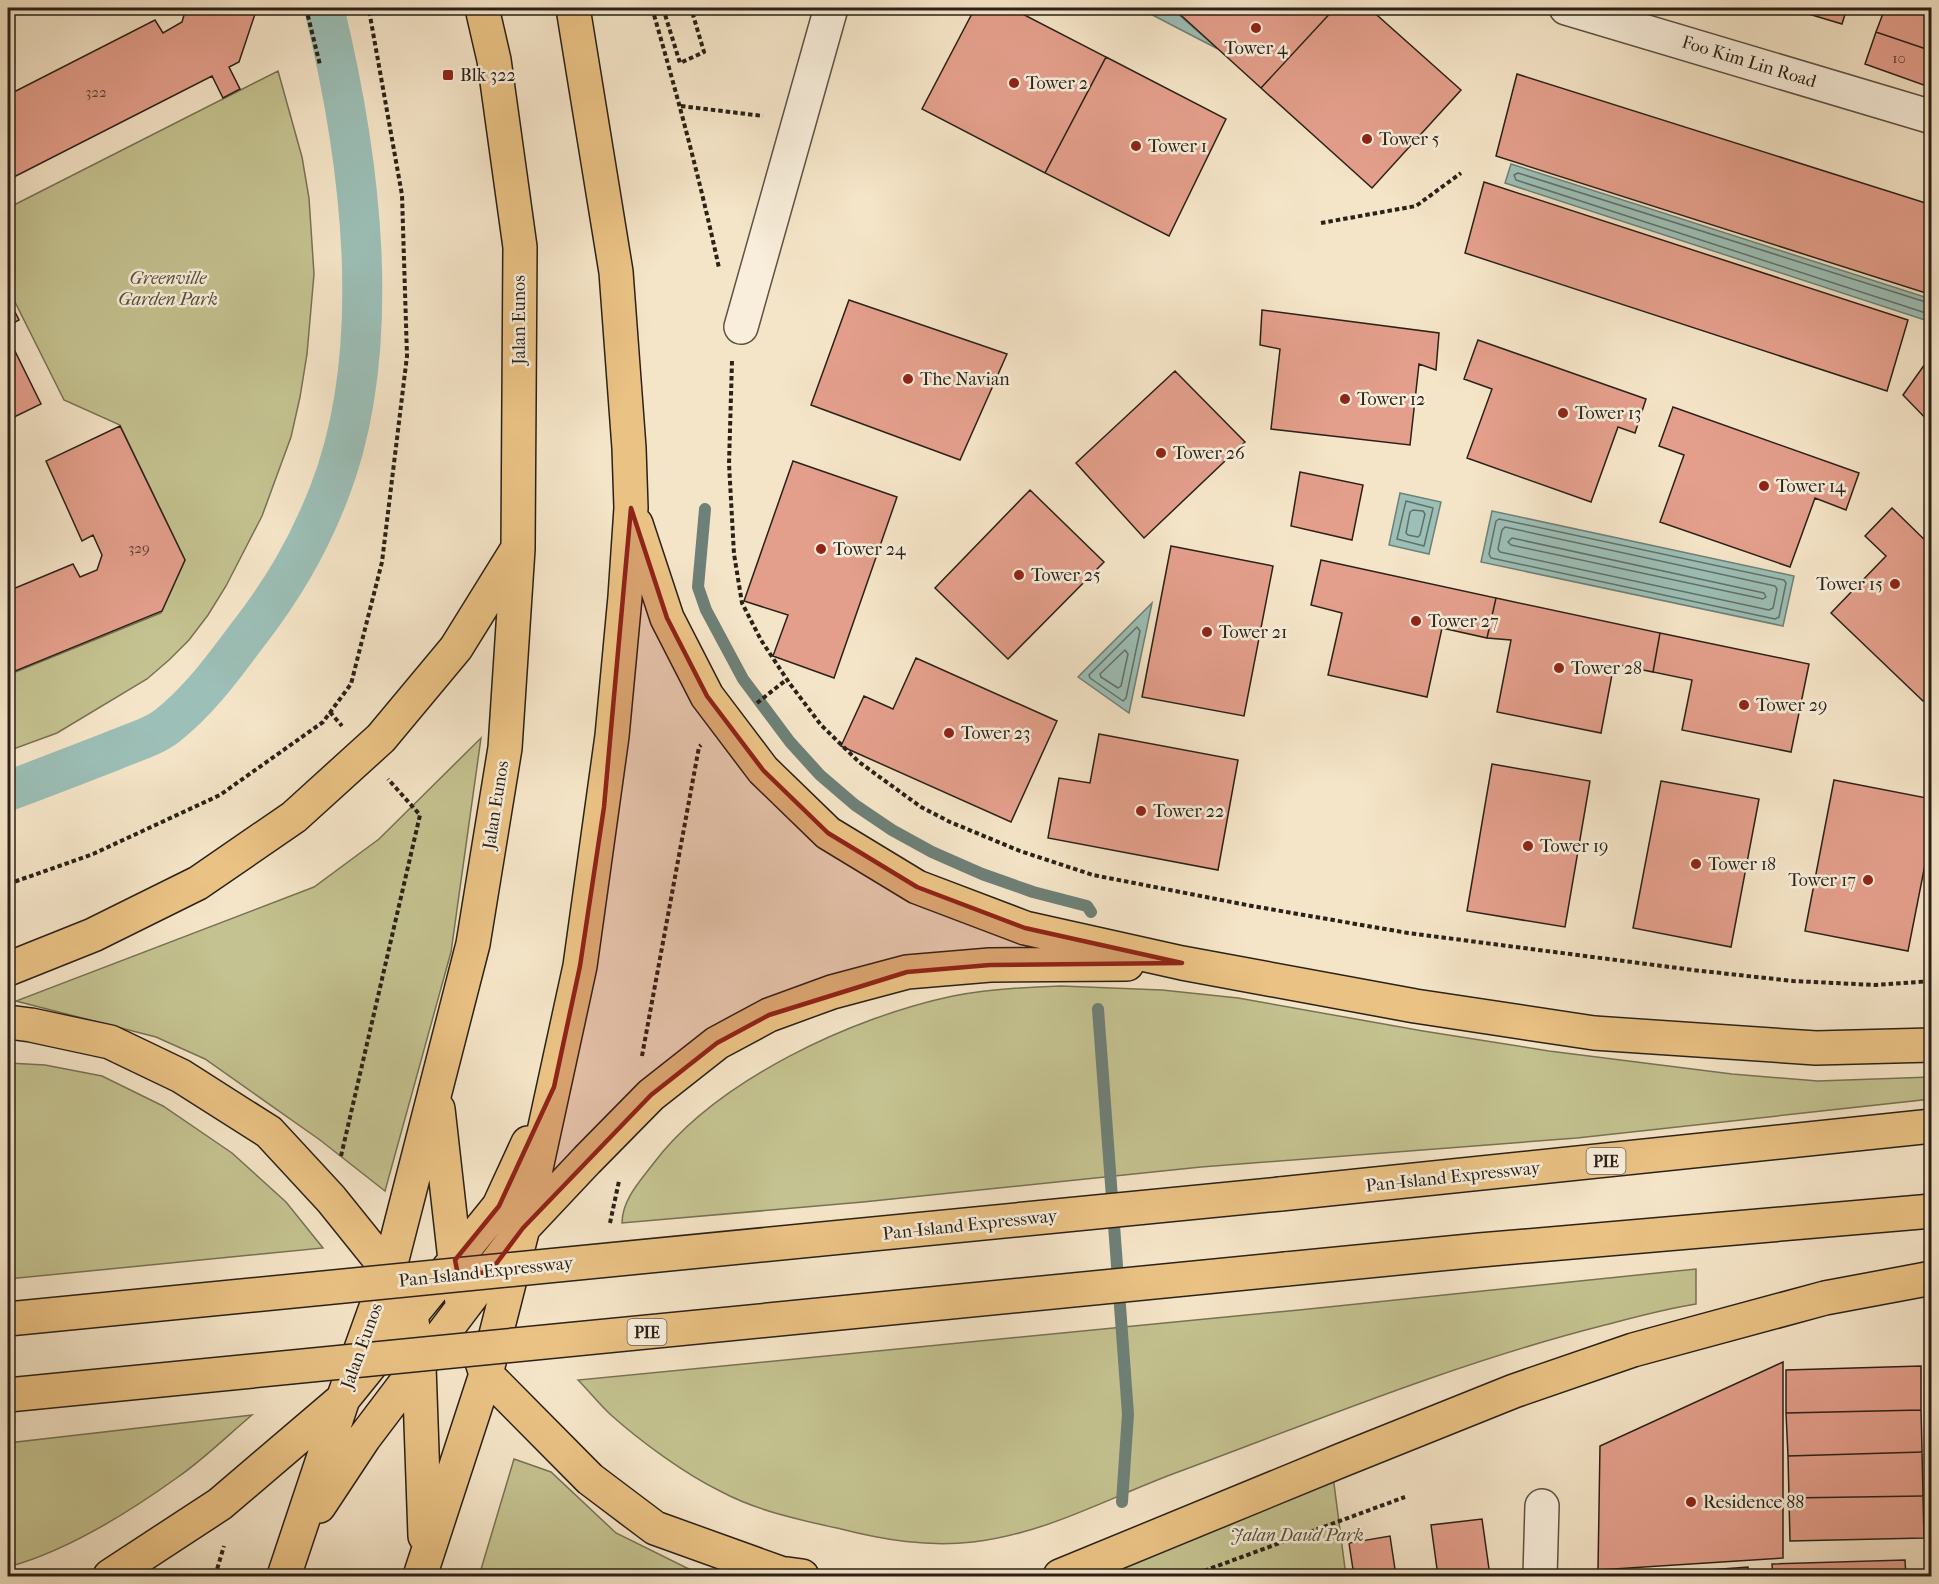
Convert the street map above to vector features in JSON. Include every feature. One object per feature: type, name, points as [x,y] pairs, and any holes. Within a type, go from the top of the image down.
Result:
[{"type":"highway","name":"Jalan Eunos","points":[[284,1576],[389,1270],[473,944],[505,748],[518,549],[520,247],[494,60],[482,8]]},
{"type":"highway","points":[[423,1568],[486,1374],[523,1228],[580,966],[612,736],[631,508],[629,448],[616,272],[573,8]]},
{"type":"highway","points":[[631,508],[667,618],[707,696],[763,770],[828,833],[916,887],[1025,928],[1182,963],[1415,1006],[1594,1033],[1816,1048],[1932,1046]]},
{"type":"highway","points":[[8,969],[93,935],[198,883],[294,817],[381,738],[456,648],[518,549]]},
{"type":"highway","points":[[296,1540],[364,1438],[523,1228],[651,1095],[717,1043],[769,1016],[832,992],[907,972],[990,965],[1182,963]]},
{"type":"highway","points":[[8,1023],[31,1025],[110,1042],[181,1076],[269,1132],[331,1199],[389,1270],[411,1315],[419,1366],[423,1568]]},
{"type":"highway","points":[[436,1087],[455,1260],[463,1307],[486,1374],[590,1479],[656,1528],[780,1573],[802,1576]]},
{"type":"highway","points":[[110,1576],[220,1504],[343,1399],[499,1206],[554,1087]]},
{"type":"highway","name":"Pan-Island Expressway","points":[[8,1319],[1473,1175],[1932,1126]]},
{"type":"highway","name":"PIE","points":[[8,1395],[1480,1250],[1932,1211]]},
{"type":"highway","points":[[1060,1576],[1514,1391],[1633,1350],[1825,1298],[1932,1278]]},
{"type":"street","points":[[737,341],[831,8]]},
{"type":"street","name":"Foo Kim Lin Road","points":[[1566,8],[1932,117]]},
{"type":"street","points":[[1540,1576],[1542,1506]]},
{"type":"path","points":[[306,8],[320,65]]},
{"type":"path","points":[[8,884],[93,854],[220,795],[322,722],[351,684],[382,562],[407,356],[402,195],[369,9],[378,8]]},
{"type":"path","points":[[652,8],[704,198],[721,278]]},
{"type":"path","points":[[663,8],[680,63],[704,52],[691,8]]},
{"type":"path","points":[[680,106],[799,120]]},
{"type":"path","points":[[1321,222],[1416,206],[1461,173]]},
{"type":"path","points":[[737,341],[729,464],[734,554],[742,603],[761,640],[787,680],[821,725],[859,762],[921,807],[950,822],[1020,851],[1093,875],[1407,933],[1792,981],[1875,985],[1932,981]]},
{"type":"path","points":[[642,1058],[699,747],[787,680]]},
{"type":"path","points":[[330,712],[420,815],[331,1199]]},
{"type":"path","points":[[605,1231],[612,1221],[620,1174]]},
{"type":"path","points":[[1190,1576],[1405,1497]]},
{"type":"path","points":[[215,1576],[227,1535]]},
{"type":"highlighted area","points":[[631,508],[667,618],[707,696],[763,770],[828,833],[917,887],[1025,928],[1182,963],[990,965],[907,972],[769,1015],[717,1043],[651,1095],[523,1228],[490,1272],[458,1275],[455,1260],[499,1206],[554,1087],[580,966],[604,807]]},
{"type":"green space","name":"Greenville Garden Park","points":[[278,71],[302,157],[309,198],[314,274],[307,354],[300,397],[291,437],[262,516],[226,586],[208,615],[189,640],[169,660],[147,679],[57,733],[8,751],[8,675],[161,613],[185,560],[120,425],[64,400],[8,288],[8,208]]},
{"type":"green space","points":[[481,738],[451,952],[385,1191],[320,1140],[205,1059],[156,1037],[16,1001],[314,887],[379,839]]},
{"type":"green space","points":[[1061,986],[1162,990],[1238,998],[1549,1051],[1732,1074],[1818,1081],[1931,1077],[1931,1099],[1577,1138],[1201,1167],[863,1202],[622,1223],[625,1206],[633,1191],[680,1134],[712,1105],[749,1079],[789,1056],[873,1019],[914,1006],[980,992]]},
{"type":"green space","points":[[8,1063],[45,1065],[102,1076],[163,1106],[232,1153],[286,1202],[323,1248],[8,1279]]},
{"type":"green space","points":[[1696,1269],[1696,1304],[1601,1326],[1493,1357],[1335,1413],[1052,1523],[1000,1538],[973,1542],[922,1543],[857,1533],[794,1518],[734,1498],[692,1476],[635,1435],[611,1415],[578,1380],[1299,1310]]},
{"type":"green space","points":[[252,1415],[188,1470],[118,1517],[75,1541],[8,1567],[8,1443]]},
{"type":"green space","points":[[514,1459],[551,1472],[616,1533],[703,1576],[479,1576]]},
{"type":"green space","name":"Jalan Daud Park","points":[[1333,1476],[1346,1576],[1115,1576],[1115,1565]]},
{"type":"water","points":[[1139,8],[1171,8],[1218,49]]},
{"type":"water","points":[[1511,164],[1931,299],[1931,322],[1505,183]]},
{"type":"water","points":[[1400,493],[1441,502],[1429,554],[1389,545]]},
{"type":"water","points":[[1492,511],[1794,576],[1783,626],[1481,562]]},
{"type":"water","points":[[1152,603],[1129,713],[1078,677]]},
{"type":"building","points":[[186,8],[257,8],[239,62],[229,67],[240,89],[223,98],[212,76],[8,180],[8,95],[155,20],[163,33],[182,22]]},
{"type":"building","name":"Tower 2","points":[[975,8],[1011,8],[1106,57],[1045,173],[922,109]]},
{"type":"building","name":"Tower 4","points":[[1173,8],[1335,8],[1261,88]]},
{"type":"building","name":"Tower 5","points":[[1335,8],[1369,8],[1461,90],[1372,188],[1261,88]]},
{"type":"building","points":[[1785,8],[1804,8],[1802,12]]},
{"type":"building","points":[[1804,8],[1847,8],[1842,24],[1802,12]]},
{"type":"building","points":[[1885,8],[1909,8],[1932,15],[1932,51],[1876,32]]},
{"type":"building","points":[[1909,8],[1932,8],[1932,15]]},
{"type":"building","points":[[1876,32],[1932,51],[1932,88],[1865,64]]},
{"type":"building","name":"Tower 1","points":[[1106,57],[1226,119],[1169,236],[1045,173]]},
{"type":"building","points":[[1517,74],[1932,205],[1932,295],[1496,156]]},
{"type":"building","points":[[1484,182],[1908,320],[1887,391],[1465,253]]},
{"type":"building","name":"The Navian","points":[[849,300],[1007,354],[960,460],[811,405]]},
{"type":"building","points":[[13,308],[19,320],[8,326],[8,311]]},
{"type":"building","name":"Tower 12","points":[[1262,310],[1439,333],[1436,370],[1419,364],[1410,445],[1271,429],[1280,349],[1260,345]]},
{"type":"building","points":[[8,337],[41,404],[8,420]]},
{"type":"building","name":"Tower 13","points":[[1478,340],[1646,399],[1635,433],[1618,427],[1591,502],[1467,458],[1492,389],[1464,379]]},
{"type":"building","points":[[1932,354],[1932,425],[1903,395]]},
{"type":"building","name":"Tower 26","points":[[1175,371],[1245,442],[1144,538],[1076,463]]},
{"type":"building","name":"Tower 14","points":[[1673,407],[1859,473],[1846,510],[1815,498],[1790,567],[1660,522],[1684,455],[1659,446]]},
{"type":"building","points":[[120,426],[185,560],[162,611],[8,674],[8,591],[73,564],[80,577],[97,570],[102,555],[93,535],[82,541],[46,461]]},
{"type":"building","name":"Tower 24","points":[[793,461],[897,497],[834,678],[773,656],[788,615],[744,601]]},
{"type":"building","points":[[1300,472],[1363,485],[1352,540],[1291,526]]},
{"type":"building","name":"Tower 25","points":[[1030,490],[1104,562],[1008,659],[935,588]]},
{"type":"building","name":"Tower 15","points":[[1892,508],[1932,547],[1932,693],[1923,701],[1831,613],[1886,556],[1865,536]]},
{"type":"building","name":"Tower 21","points":[[1171,546],[1273,566],[1244,716],[1142,697]]},
{"type":"building","name":"Tower 27","points":[[1321,560],[1496,598],[1487,638],[1442,628],[1427,697],[1328,675],[1342,613],[1311,605]]},
{"type":"building","name":"Tower 28","points":[[1496,598],[1660,633],[1653,672],[1614,664],[1601,733],[1497,712],[1511,640],[1487,638]]},
{"type":"building","name":"Tower 29","points":[[1660,633],[1809,664],[1791,752],[1682,730],[1692,680],[1653,672]]},
{"type":"building","name":"Tower 23","points":[[916,658],[1057,721],[1011,822],[841,746],[864,696],[893,709]]},
{"type":"building","name":"Tower 22","points":[[1099,734],[1238,760],[1218,870],[1048,838],[1059,778],[1090,783]]},
{"type":"building","name":"Tower 19","points":[[1492,764],[1590,781],[1565,927],[1467,911]]},
{"type":"building","name":"Tower 17","points":[[1834,780],[1932,799],[1932,829],[1908,951],[1805,931]]},
{"type":"building","name":"Tower 18","points":[[1661,781],[1759,799],[1731,947],[1633,928]]},
{"type":"building","name":"Residence 88","points":[[1783,1362],[1783,1558],[1598,1570],[1600,1446]]},
{"type":"building","points":[[1921,1366],[1921,1410],[1786,1413],[1786,1370]]},
{"type":"building","points":[[1921,1410],[1922,1452],[1788,1456],[1786,1413]]},
{"type":"building","points":[[1922,1452],[1923,1496],[1789,1498],[1788,1456]]},
{"type":"building","points":[[1923,1496],[1924,1538],[1790,1541],[1789,1498]]},
{"type":"building","points":[[1482,1519],[1490,1576],[1438,1576],[1431,1525]]},
{"type":"building","points":[[1390,1536],[1396,1576],[1354,1576],[1349,1543]]},
{"type":"building","points":[[1905,1560],[1906,1576],[1773,1576],[1772,1564]]},
{"type":"building","points":[[1748,1567],[1749,1576],[1655,1576],[1655,1574]]},
{"type":"waterway","points":[[8,791],[149,737],[178,717],[219,673],[271,603],[293,568],[321,513],[347,436],[357,376],[362,314],[361,251],[356,188],[348,126],[324,8]]},
{"type":"waterway","points":[[705,509],[698,587],[706,610],[743,679],[790,742],[820,775],[855,805],[892,830],[932,852],[982,874],[1033,892],[1087,906],[1091,912]]},
{"type":"waterway","points":[[1098,1009],[1128,1414],[1122,1502]]},
{"type":"place","name":"Tower 4","points":[[1256,28]]},
{"type":"place","name":"Blk 322","points":[[448,75]]},
{"type":"place","name":"Tower 2","points":[[1014,83]]},
{"type":"place","name":"Tower 5","points":[[1367,139]]},
{"type":"place","name":"Tower 1","points":[[1136,146]]},
{"type":"place","name":"The Navian","points":[[908,379]]},
{"type":"place","name":"Tower 12","points":[[1345,399]]},
{"type":"place","name":"Tower 13","points":[[1563,413]]},
{"type":"place","name":"Tower 26","points":[[1161,453]]},
{"type":"place","name":"Tower 14","points":[[1764,486]]},
{"type":"place","name":"Tower 24","points":[[821,549]]},
{"type":"place","name":"Tower 25","points":[[1019,575]]},
{"type":"place","name":"Tower 15","points":[[1895,584]]},
{"type":"place","name":"Tower 27","points":[[1416,621]]},
{"type":"place","name":"Tower 21","points":[[1207,632]]},
{"type":"place","name":"Tower 28","points":[[1559,668]]},
{"type":"place","name":"Tower 29","points":[[1744,705]]},
{"type":"place","name":"Tower 23","points":[[949,733]]},
{"type":"place","name":"Tower 22","points":[[1141,811]]},
{"type":"place","name":"Tower 19","points":[[1528,846]]},
{"type":"place","name":"Tower 18","points":[[1696,864]]},
{"type":"place","name":"Tower 17","points":[[1868,880]]},
{"type":"place","name":"Residence 88","points":[[1691,1502]]}]
